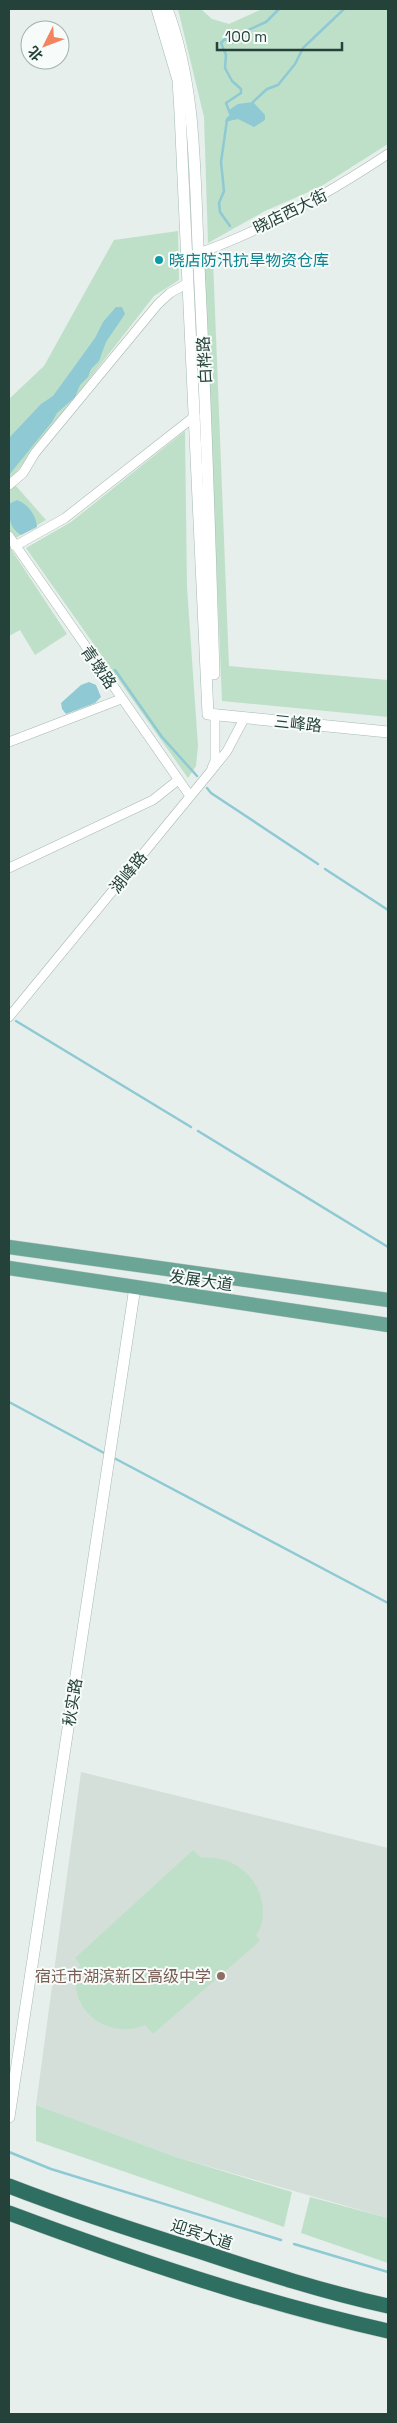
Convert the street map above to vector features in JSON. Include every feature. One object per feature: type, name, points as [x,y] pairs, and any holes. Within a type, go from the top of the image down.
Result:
[{"type":"highway","name":"迎宾大道","points":[[9,2186],[76,2212],[275,2276],[342,2296],[388,2306]]},
{"type":"highway","points":[[9,2213],[81,2240],[224,2286],[333,2318],[388,2331]]},
{"type":"main road","name":"发展大道","points":[[9,1247],[388,1300]]},
{"type":"main road","name":"发展大道","points":[[9,1268],[388,1325]]},
{"type":"street","name":"白桦路","points":[[157,9],[178,80],[211,714]]},
{"type":"street","name":"白桦路","points":[[167,9],[184,63],[193,124],[206,412],[211,714]]},
{"type":"street","name":"晓店西大街","points":[[186,257],[311,202],[388,154]]},
{"type":"street","points":[[9,485],[23,473],[35,453],[158,304],[170,293],[188,283]]},
{"type":"street","points":[[15,546],[65,518],[195,416]]},
{"type":"street","name":"青墩路","points":[[9,536],[190,796]]},
{"type":"street","points":[[9,742],[121,699]]},
{"type":"street","name":"三峰路","points":[[211,714],[388,732]]},
{"type":"street","points":[[211,714],[214,761],[212,771]]},
{"type":"street","name":"湖峰路","points":[[9,1017],[212,771],[227,751],[245,717]]},
{"type":"street","points":[[9,868],[153,800],[178,780]]},
{"type":"street","name":"秋实路","points":[[9,2117],[135,1287]]},
{"type":"shaded area","name":"宿迁市湖滨新区高级中学","points":[[81,1772],[388,1848],[388,2218],[176,2157],[36,2105]]},
{"type":"green space","points":[[178,9],[201,9],[212,19],[229,24],[262,9],[388,9],[388,144],[320,187],[265,211],[208,243],[204,117]]},
{"type":"green space","points":[[178,231],[179,280],[154,296],[15,474],[9,478],[9,399],[44,366],[114,240]]},
{"type":"green space","points":[[213,260],[229,666],[388,680],[388,717],[222,701],[204,265]]},
{"type":"green space","points":[[185,431],[187,587],[198,746],[196,766],[188,778],[26,548],[71,522]]},
{"type":"green space","points":[[9,482],[16,486],[46,520],[9,542]]},
{"type":"green space","points":[[9,546],[67,634],[35,655],[20,630],[9,636]]},
{"type":"green space","points":[[193,1850],[201,1858],[223,1860],[234,1864],[251,1878],[261,1897],[263,1909],[262,1923],[256,1935],[260,1941],[153,2034],[145,2025],[130,2029],[116,2028],[103,2024],[91,2016],[82,2006],[77,1993],[76,1979],[80,1964],[75,1958]]},
{"type":"green space","points":[[36,2105],[176,2157],[292,2192],[284,2227],[36,2141]]},
{"type":"green space","points":[[310,2197],[388,2218],[388,2263],[301,2233]]},
{"type":"water","points":[[253,102],[265,115],[265,120],[254,127],[238,119],[225,122],[227,117],[231,115],[229,110],[238,104]]},
{"type":"water","points":[[116,307],[122,307],[125,314],[106,342],[99,361],[80,385],[75,397],[57,413],[52,422],[9,475],[9,438],[41,404],[53,396],[95,338],[103,322]]},
{"type":"water","points":[[17,500],[31,510],[37,527],[21,535],[12,526],[10,518],[9,504]]},
{"type":"water","points":[[89,682],[96,685],[101,697],[95,703],[66,714],[62,709],[61,703],[81,685]]},
{"type":"waterway","points":[[231,116],[226,103],[241,93],[241,89],[232,81],[225,68],[226,55],[221,43],[225,39],[231,43],[238,42],[246,31],[266,22],[279,9]]},
{"type":"waterway","points":[[253,102],[267,89],[278,85],[295,64],[303,48],[344,9]]},
{"type":"waterway","points":[[227,120],[221,162],[224,191],[219,203],[220,212],[230,226]]},
{"type":"waterway","points":[[115,670],[162,737],[197,776]]},
{"type":"waterway","points":[[207,788],[211,793],[318,864]]},
{"type":"waterway","points":[[325,869],[388,910]]},
{"type":"waterway","points":[[16,1021],[191,1127]]},
{"type":"waterway","points":[[198,1131],[388,1247]]},
{"type":"waterway","points":[[9,1402],[106,1454]]},
{"type":"waterway","points":[[114,1458],[388,1603]]},
{"type":"waterway","points":[[9,2152],[51,2169],[281,2240]]},
{"type":"waterway","points":[[294,2244],[388,2272]]},
{"type":"place","name":"晓店防汛抗旱物资仓库","points":[[159,260]]},
{"type":"place","name":"宿迁市湖滨新区高级中学","points":[[221,1976]]}]
